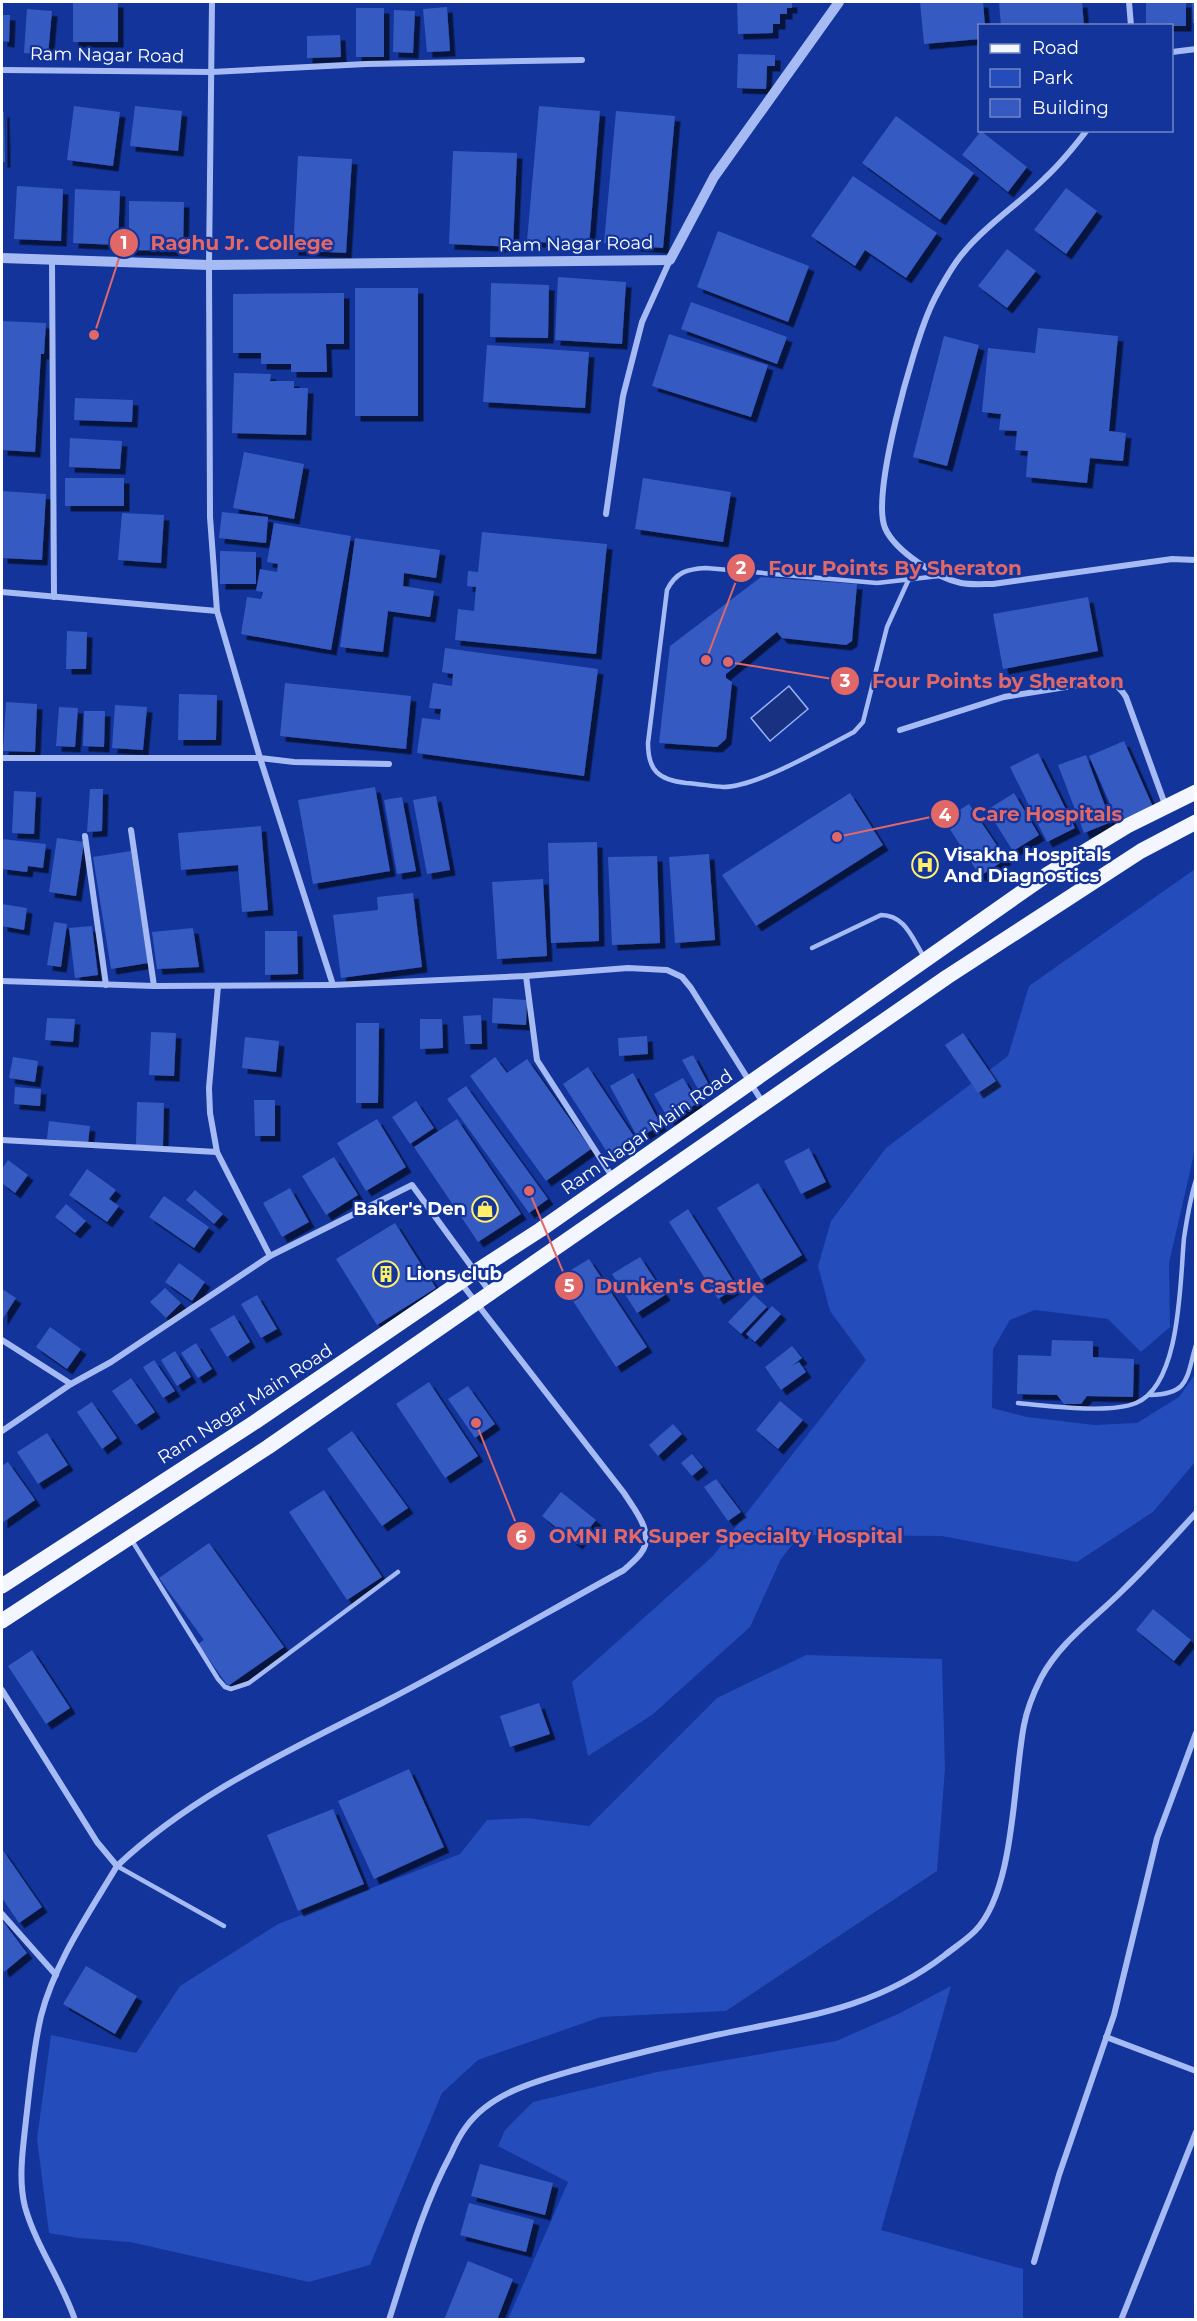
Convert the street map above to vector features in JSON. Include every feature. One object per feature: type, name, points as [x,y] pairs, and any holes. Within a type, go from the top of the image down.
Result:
[{"type":"main road","name":"Ram Nagar Main Road","points":[[2,1586],[255,1422],[540,1230],[1048,874],[1127,826],[1196,792]]},
{"type":"main road","points":[[2,1621],[268,1447],[947,977],[1141,851],[1196,822]]},
{"type":"street","points":[[212,2],[209,451],[217,611],[260,758],[333,985]]},
{"type":"street","name":"Ram Nagar Road","points":[[2,258],[209,265],[670,260],[714,177],[839,2]]},
{"type":"street","points":[[1129,2],[1131,24]]},
{"type":"street","points":[[1173,52],[1196,49]]},
{"type":"street","name":"Ram Nagar Road","points":[[2,70],[212,72],[366,64],[582,60]]},
{"type":"street","points":[[1085,132],[1045,178],[996,220],[963,253],[929,310],[904,389],[888,457],[882,504],[886,528],[902,549],[939,576],[963,583],[993,584],[1172,558],[1196,560]]},
{"type":"street","points":[[52,260],[54,597]]},
{"type":"street","points":[[606,514],[623,396],[642,322],[670,260]]},
{"type":"street","points":[[2,592],[217,611]]},
{"type":"street","points":[[900,730],[1004,697],[1097,682],[1110,682],[1120,686],[1126,697],[1166,807]]},
{"type":"street","points":[[2,758],[260,758],[294,762],[389,764]]},
{"type":"street","points":[[131,831],[154,986]]},
{"type":"street","points":[[85,836],[106,985]]},
{"type":"street","points":[[2,981],[154,986],[333,985],[526,976],[628,968],[666,970],[682,977],[765,1104]]},
{"type":"street","points":[[526,976],[537,1060],[613,1179]]},
{"type":"street","points":[[218,986],[209,1088],[216,1152],[270,1256]]},
{"type":"street","points":[[2,1140],[216,1152]]},
{"type":"street","points":[[2,1431],[71,1384],[111,1362],[270,1256],[412,1185],[490,1293]]},
{"type":"street","points":[[75,2319],[31,2224],[21,2186],[33,2061],[42,2015],[56,1975],[79,1929],[117,1866],[171,1821],[250,1770],[386,1701],[624,1570],[642,1553],[646,1541],[644,1526],[624,1493],[461,1283]]},
{"type":"street","points":[[2,1340],[71,1384]]},
{"type":"street","points":[[389,2319],[418,2229],[440,2174],[465,2128],[478,2113],[495,2100],[544,2079],[645,2051],[848,2007],[904,1983],[931,1966],[976,1931],[987,1916],[1001,1877],[1024,1722],[1041,1677],[1071,1637],[1122,1591],[1196,1513]]},
{"type":"street","points":[[2,1690],[97,1842],[117,1866]]},
{"type":"street","points":[[1034,2262],[1059,2175],[1121,1987],[1157,1838],[1196,1733]]},
{"type":"street","points":[[2,1914],[56,1975]]},
{"type":"street","points":[[1106,2037],[1196,2071]]},
{"type":"street","points":[[1121,2319],[1196,2132]]},
{"type":"lane","points":[[908,581],[887,627],[863,722],[854,732],[782,769],[742,784],[724,787],[678,782],[663,777],[652,768],[648,758],[648,743],[667,590],[672,579],[679,573],[690,569],[706,568],[876,583],[939,576]]},
{"type":"lane","points":[[812,948],[881,915],[893,915],[900,919],[926,960]]},
{"type":"lane","points":[[1018,1403],[1081,1408],[1125,1406],[1137,1403],[1150,1395],[1166,1366],[1177,1324],[1184,1240],[1189,1204],[1196,1180]]},
{"type":"lane","points":[[1150,1395],[1167,1395],[1178,1390],[1186,1381],[1196,1345]]},
{"type":"lane","points":[[130,1537],[218,1679],[225,1687],[231,1689],[249,1683],[398,1572]]},
{"type":"lane","points":[[117,1866],[224,1926]]},
{"type":"green space","points":[[1195,869],[1196,1145],[1169,1263],[1170,1327],[1141,1352],[1108,1319],[1035,1310],[1010,1320],[993,1349],[992,1408],[1027,1417],[1095,1425],[1137,1423],[1179,1397],[1195,1374],[1195,1462],[1153,1512],[1077,1562],[942,1536],[800,1535],[781,1559],[750,1627],[652,1715],[588,1756],[572,1682],[713,1556],[866,1360],[830,1311],[818,1266],[831,1221],[886,1148],[1008,1056],[1029,986]]},
{"type":"green space","points":[[806,1655],[942,1659],[945,1769],[937,1871],[726,2011],[601,2017],[478,2060],[442,2093],[370,2265],[309,2282],[130,2242],[49,2233],[37,2139],[51,2035],[136,2053],[180,1986],[278,1924],[460,1854],[487,1820],[527,1818],[589,1826],[717,1698]]},
{"type":"green space","points":[[951,1986],[881,2230],[1023,2269],[1023,2319],[508,2319],[568,2182],[498,2146],[505,2130],[533,2102],[657,2072],[836,2041],[898,2014]]},
{"type":"shaded area","points":[[789,686],[808,709],[770,741],[751,718]]},
{"type":"building","points":[[73,2],[118,2],[118,42],[73,42]]},
{"type":"building","points":[[737,2],[792,2],[792,8],[787,8],[787,14],[780,14],[780,24],[773,24],[773,33],[738,34]]},
{"type":"building","points":[[920,2],[983,2],[985,24],[978,24],[978,39],[924,44]]},
{"type":"building","points":[[999,2],[1082,2],[1084,24],[1001,24]]},
{"type":"building","points":[[1146,2],[1186,2],[1186,26],[1146,24]]},
{"type":"building","points":[[1192,2],[1196,2],[1196,23],[1193,23]]},
{"type":"building","points":[[447,7],[450,51],[427,52],[423,9]]},
{"type":"building","points":[[356,8],[384,8],[384,57],[356,57]]},
{"type":"building","points":[[27,9],[52,11],[48,55],[24,53]]},
{"type":"building","points":[[394,10],[415,11],[413,53],[393,52]]},
{"type":"building","points":[[2,15],[10,15],[9,42],[2,41]]},
{"type":"building","points":[[340,35],[341,57],[307,58],[307,36]]},
{"type":"building","points":[[738,54],[775,55],[775,66],[767,66],[766,89],[737,88]]},
{"type":"building","points":[[74,106],[120,112],[113,166],[67,160]]},
{"type":"building","points":[[135,106],[182,111],[178,151],[130,146]]},
{"type":"building","points":[[539,106],[600,111],[589,246],[527,241]]},
{"type":"building","points":[[616,111],[675,116],[663,248],[604,243]]},
{"type":"building","points":[[2,112],[4,112],[5,162],[2,162]]},
{"type":"building","points":[[896,116],[974,173],[940,220],[862,163]]},
{"type":"building","points":[[982,132],[1027,167],[1008,192],[962,155]]},
{"type":"building","points":[[453,151],[517,153],[513,247],[449,244]]},
{"type":"building","points":[[298,156],[352,159],[346,253],[293,250]]},
{"type":"building","points":[[853,176],[937,233],[906,278],[865,250],[855,266],[811,236]]},
{"type":"building","points":[[17,186],[63,189],[61,241],[14,239]]},
{"type":"building","points":[[1066,188],[1097,211],[1066,254],[1034,230]]},
{"type":"building","points":[[75,189],[120,191],[118,245],[73,243]]},
{"type":"building","points":[[129,201],[184,202],[183,251],[129,250]]},
{"type":"building","points":[[718,231],[809,266],[788,322],[697,287]]},
{"type":"building","points":[[1007,249],[1036,271],[1007,308],[978,286]]},
{"type":"building","points":[[558,277],[626,282],[622,344],[555,340]]},
{"type":"building","points":[[491,283],[549,285],[548,338],[490,337]]},
{"type":"building","points":[[355,288],[418,288],[418,416],[355,416]]},
{"type":"building","points":[[344,293],[344,344],[326,344],[327,372],[291,372],[291,364],[261,364],[261,353],[233,353],[233,294]]},
{"type":"building","points":[[691,302],[787,337],[777,364],[681,329]]},
{"type":"building","points":[[2,321],[46,323],[44,354],[41,354],[35,452],[2,450]]},
{"type":"building","points":[[1038,328],[1118,336],[1109,431],[1126,433],[1123,461],[1090,458],[1087,483],[1026,477],[1028,451],[1015,450],[1017,431],[999,430],[1001,414],[982,412],[988,348],[1035,353]]},
{"type":"building","points":[[669,334],[768,365],[751,417],[652,386]]},
{"type":"building","points":[[944,336],[979,345],[947,466],[913,457]]},
{"type":"building","points":[[487,345],[589,352],[585,408],[483,402]]},
{"type":"building","points":[[234,373],[271,374],[270,381],[294,381],[294,388],[308,388],[306,435],[232,433]]},
{"type":"building","points":[[75,398],[133,400],[132,422],[74,420]]},
{"type":"building","points":[[70,438],[122,441],[120,469],[69,467]]},
{"type":"building","points":[[244,452],[304,464],[294,519],[233,508]]},
{"type":"building","points":[[65,478],[124,478],[124,506],[65,506]]},
{"type":"building","points":[[643,478],[731,492],[723,542],[635,529]]},
{"type":"building","points":[[2,491],[46,494],[42,560],[2,558]]},
{"type":"building","points":[[222,512],[268,517],[266,543],[219,538]]},
{"type":"building","points":[[122,513],[164,515],[161,563],[118,560]]},
{"type":"building","points":[[274,523],[351,536],[331,650],[241,634],[247,597],[261,599],[263,592],[256,591],[260,569],[277,572],[278,564],[267,562]]},
{"type":"building","points":[[482,532],[607,544],[596,654],[455,640],[458,609],[474,611],[476,587],[467,586],[468,571],[478,572]]},
{"type":"building","points":[[355,538],[440,550],[436,578],[404,573],[403,586],[434,591],[430,617],[388,611],[383,652],[340,647]]},
{"type":"building","points":[[220,551],[256,552],[256,584],[220,584]]},
{"type":"building","points":[[761,577],[857,584],[852,641],[846,645],[782,638],[777,632],[726,674],[726,678],[732,682],[726,739],[717,747],[659,743],[670,646]]},
{"type":"building","points":[[1088,597],[1098,651],[1003,669],[993,614]]},
{"type":"building","points":[[67,631],[87,632],[86,669],[66,669]]},
{"type":"building","points":[[445,648],[598,669],[584,776],[417,753],[422,718],[440,720],[441,709],[429,708],[433,683],[452,686],[453,674],[442,672]]},
{"type":"building","points":[[285,683],[411,696],[406,749],[280,736]]},
{"type":"building","points":[[179,694],[217,695],[216,740],[178,740]]},
{"type":"building","points":[[6,702],[37,704],[35,752],[3,751]]},
{"type":"building","points":[[115,705],[147,707],[143,750],[112,748]]},
{"type":"building","points":[[59,707],[78,708],[75,747],[56,746]]},
{"type":"building","points":[[84,711],[105,711],[104,747],[83,746]]},
{"type":"building","points":[[1124,741],[1153,807],[1118,822],[1089,756]]},
{"type":"building","points":[[1038,753],[1075,828],[1047,842],[1010,767]]},
{"type":"building","points":[[1086,755],[1111,822],[1084,833],[1058,765]]},
{"type":"building","points":[[375,787],[390,871],[313,884],[298,800]]},
{"type":"building","points":[[90,789],[103,789],[102,831],[87,832]]},
{"type":"building","points":[[14,791],[36,792],[34,834],[12,833]]},
{"type":"building","points":[[850,793],[883,845],[756,926],[722,875]]},
{"type":"building","points":[[1014,793],[1039,835],[1013,851],[987,810]]},
{"type":"building","points":[[436,796],[450,870],[427,874],[413,800]]},
{"type":"building","points":[[402,797],[416,871],[397,874],[384,800]]},
{"type":"building","points":[[969,804],[1006,859],[980,876],[944,820]]},
{"type":"building","points":[[261,826],[268,910],[242,912],[238,865],[181,870],[178,833]]},
{"type":"building","points":[[57,838],[84,842],[76,896],[49,892]]},
{"type":"building","points":[[2,839],[46,844],[43,868],[28,866],[27,872],[2,869]]},
{"type":"building","points":[[597,842],[599,941],[551,943],[548,843]]},
{"type":"building","points":[[131,851],[148,963],[111,969],[93,857]]},
{"type":"building","points":[[709,854],[715,940],[675,943],[669,857]]},
{"type":"building","points":[[657,856],[660,943],[612,945],[608,857]]},
{"type":"building","points":[[543,879],[547,956],[497,959],[492,882]]},
{"type":"building","points":[[413,893],[422,967],[341,978],[333,915],[378,910],[377,897]]},
{"type":"building","points":[[2,904],[27,908],[24,930],[2,926]]},
{"type":"building","points":[[54,922],[67,924],[61,967],[47,965]]},
{"type":"building","points":[[92,926],[98,975],[75,978],[69,928]]},
{"type":"building","points":[[193,928],[199,967],[157,969],[152,932]]},
{"type":"building","points":[[265,931],[297,931],[298,974],[265,975]]},
{"type":"building","points":[[493,998],[527,1000],[526,1025],[492,1023]]},
{"type":"building","points":[[481,1015],[482,1044],[465,1044],[463,1016]]},
{"type":"building","points":[[47,1018],[75,1019],[73,1042],[45,1040]]},
{"type":"building","points":[[420,1019],[442,1019],[443,1048],[420,1049]]},
{"type":"building","points":[[356,1023],[379,1023],[378,1103],[356,1103]]},
{"type":"building","points":[[151,1032],[176,1033],[174,1076],[149,1075]]},
{"type":"building","points":[[963,1033],[996,1081],[978,1093],[945,1045]]},
{"type":"building","points":[[647,1036],[648,1054],[619,1056],[618,1038]]},
{"type":"building","points":[[245,1037],[279,1041],[276,1072],[242,1068]]},
{"type":"building","points":[[693,1055],[708,1083],[698,1089],[682,1060]]},
{"type":"building","points":[[13,1057],[38,1061],[35,1082],[9,1078]]},
{"type":"building","points":[[495,1057],[507,1073],[527,1059],[591,1149],[546,1181],[470,1076]]},
{"type":"building","points":[[588,1067],[635,1138],[609,1155],[563,1084]]},
{"type":"building","points":[[633,1073],[661,1125],[638,1138],[610,1086]]},
{"type":"building","points":[[683,1078],[698,1103],[669,1120],[654,1094]]},
{"type":"building","points":[[466,1086],[548,1199],[529,1213],[447,1099]]},
{"type":"building","points":[[15,1087],[41,1089],[40,1106],[14,1104]]},
{"type":"building","points":[[254,1100],[275,1100],[275,1136],[255,1136]]},
{"type":"building","points":[[416,1101],[434,1128],[410,1144],[392,1117]]},
{"type":"building","points":[[137,1102],[164,1103],[163,1146],[136,1145]]},
{"type":"building","points":[[377,1119],[406,1167],[366,1191],[337,1143]]},
{"type":"building","points":[[457,1119],[521,1214],[478,1242],[414,1147]]},
{"type":"building","points":[[49,1121],[90,1126],[88,1143],[47,1139]]},
{"type":"building","points":[[809,1148],[826,1182],[801,1194],[784,1161]]},
{"type":"building","points":[[334,1157],[358,1195],[326,1215],[302,1176]]},
{"type":"building","points":[[8,1160],[28,1175],[15,1193],[2,1183],[2,1169]]},
{"type":"building","points":[[87,1169],[116,1190],[109,1199],[119,1206],[107,1222],[69,1195]]},
{"type":"building","points":[[758,1183],[802,1255],[761,1280],[717,1208]]},
{"type":"building","points":[[290,1188],[309,1222],[282,1237],[263,1203]]},
{"type":"building","points":[[195,1190],[223,1214],[214,1224],[186,1200]]},
{"type":"building","points":[[164,1196],[209,1227],[194,1248],[149,1217]]},
{"type":"building","points":[[66,1204],[86,1221],[75,1233],[55,1217]]},
{"type":"building","points":[[688,1209],[737,1287],[718,1299],[669,1222]]},
{"type":"building","name":"Lions club","points":[[395,1223],[436,1288],[377,1325],[336,1259]]},
{"type":"building","points":[[640,1257],[665,1295],[637,1313],[612,1274]]},
{"type":"building","points":[[589,1259],[647,1347],[616,1367],[558,1278]]},
{"type":"building","points":[[179,1263],[205,1282],[192,1301],[165,1282]]},
{"type":"building","points":[[165,1288],[181,1303],[166,1318],[150,1302]]},
{"type":"building","points":[[2,1289],[16,1298],[2,1320]]},
{"type":"building","points":[[257,1295],[277,1329],[261,1338],[241,1304]]},
{"type":"building","points":[[754,1295],[767,1307],[741,1334],[728,1322]]},
{"type":"building","points":[[772,1306],[781,1314],[755,1342],[746,1334]]},
{"type":"building","points":[[234,1315],[250,1342],[227,1357],[210,1329]]},
{"type":"building","points":[[50,1327],[81,1349],[67,1369],[36,1347]]},
{"type":"building","points":[[1052,1340],[1093,1341],[1093,1357],[1134,1359],[1133,1397],[1087,1396],[1081,1404],[1064,1404],[1057,1395],[1017,1394],[1018,1355],[1051,1356]]},
{"type":"building","points":[[196,1343],[212,1369],[198,1378],[181,1353]]},
{"type":"building","points":[[792,1346],[802,1358],[792,1366],[799,1362],[806,1372],[781,1390],[765,1367]]},
{"type":"building","points":[[175,1351],[191,1377],[177,1386],[161,1360]]},
{"type":"building","points":[[154,1360],[175,1391],[163,1398],[143,1367]]},
{"type":"building","points":[[131,1378],[155,1412],[136,1425],[112,1391]]},
{"type":"building","points":[[429,1382],[478,1456],[445,1478],[396,1404]]},
{"type":"building","points":[[468,1386],[495,1424],[475,1438],[448,1399]]},
{"type":"building","points":[[780,1401],[803,1420],[778,1449],[756,1430]]},
{"type":"building","points":[[92,1402],[117,1438],[102,1449],[77,1412]]},
{"type":"building","points":[[673,1424],[682,1434],[658,1456],[649,1445]]},
{"type":"building","points":[[352,1431],[408,1508],[382,1526],[327,1449]]},
{"type":"building","points":[[47,1433],[68,1465],[38,1484],[17,1452]]},
{"type":"building","points":[[692,1454],[703,1467],[692,1476],[681,1463]]},
{"type":"building","points":[[8,1462],[35,1500],[2,1523],[2,1466]]},
{"type":"building","points":[[716,1479],[741,1512],[728,1521],[704,1487]]},
{"type":"building","points":[[324,1490],[382,1577],[347,1600],[289,1512]]},
{"type":"building","points":[[561,1492],[596,1520],[577,1544],[542,1516]]},
{"type":"building","points":[[209,1543],[284,1647],[228,1686],[198,1644],[204,1640],[159,1578]]},
{"type":"building","points":[[1153,1609],[1191,1640],[1174,1661],[1136,1630]]},
{"type":"building","points":[[32,1650],[70,1708],[46,1724],[8,1666]]},
{"type":"building","points":[[539,1703],[550,1734],[510,1747],[500,1716]]},
{"type":"building","points":[[409,1769],[444,1847],[374,1879],[338,1801]]},
{"type":"building","points":[[333,1809],[364,1884],[298,1911],[267,1835]]},
{"type":"building","points":[[2,1849],[42,1907],[19,1923],[2,1898]]},
{"type":"building","points":[[2,1920],[27,1953],[4,1972],[2,1968]]},
{"type":"building","points":[[86,1966],[137,1996],[115,2034],[63,2004]]},
{"type":"building","points":[[480,2164],[553,2183],[545,2215],[471,2196]]},
{"type":"building","points":[[469,2203],[534,2220],[526,2252],[460,2235]]},
{"type":"building","points":[[468,2261],[513,2279],[497,2320],[444,2320]]},
{"type":"place","name":"Raghu Jr. College","points":[[94,335]]},
{"type":"place","name":"Four Points By Sheraton","points":[[706,660]]},
{"type":"place","name":"Four Points by Sheraton","points":[[728,662]]},
{"type":"place","name":"Care Hospitals","points":[[837,837]]},
{"type":"place","name":"Visakha Hospitals And Diagnostics","points":[[925,865]]},
{"type":"place","name":"Dunken's Castle","points":[[529,1191]]},
{"type":"place","name":"Baker's Den","points":[[485,1209]]},
{"type":"place","name":"Lions club","points":[[386,1274]]},
{"type":"place","name":"OMNI RK Super Specialty Hospital","points":[[476,1423]]}]
